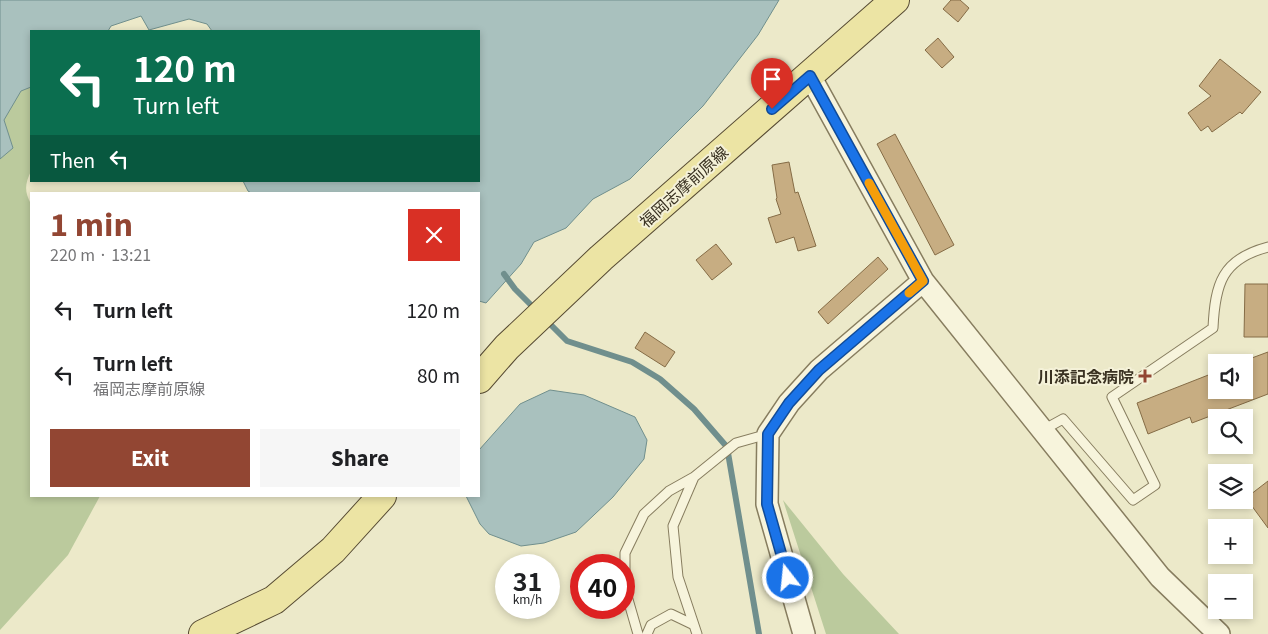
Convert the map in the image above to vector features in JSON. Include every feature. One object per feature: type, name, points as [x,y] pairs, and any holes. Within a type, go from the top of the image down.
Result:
[{"type":"main road","name":"福岡志摩前原線","points":[[481,372],[569,288],[895,0]]},
{"type":"main road","points":[[203,634],[274,600],[333,550],[381,497]]},
{"type":"street","points":[[810,76],[923,281],[1160,577],[1219,634]]},
{"type":"street","points":[[804,634],[767,504],[768,434],[789,403],[819,370],[923,281]]},
{"type":"lane","points":[[1043,430],[1063,419],[1133,500],[1156,485],[1112,397],[1213,328],[1214,302],[1226,270],[1247,252],[1268,247]]},
{"type":"lane","points":[[638,634],[625,588],[626,553],[644,514],[669,491],[694,477],[736,443],[768,434]]},
{"type":"lane","points":[[694,477],[673,526],[678,577],[697,634]]},
{"type":"lane","points":[[647,634],[651,625],[671,614],[694,625]]},
{"type":"green space","points":[[0,26],[30,31],[30,173],[26,188],[30,202],[30,497],[99,497],[68,555],[0,630]]},
{"type":"green space","points":[[783,500],[843,574],[899,634],[826,634]]},
{"type":"water","points":[[0,0],[779,0],[758,35],[703,106],[630,179],[593,199],[566,228],[534,242],[521,264],[486,303],[480,301],[480,192],[250,192],[244,182],[480,182],[480,30],[211,30],[207,24],[189,19],[149,30],[141,16],[111,26],[109,30],[30,30],[30,87],[21,91],[4,120],[13,148],[0,159]]},
{"type":"water","points":[[550,390],[584,395],[635,417],[647,440],[644,459],[613,497],[576,532],[544,543],[521,546],[489,534],[480,524],[466,497],[480,497],[480,449],[520,404]]},
{"type":"building","points":[[951,0],[960,0],[969,8],[958,22],[943,9]]},
{"type":"building","points":[[938,38],[954,57],[942,68],[925,50]]},
{"type":"building","points":[[1220,59],[1261,92],[1242,114],[1240,112],[1212,132],[1208,126],[1201,131],[1188,113],[1211,96],[1199,86]]},
{"type":"building","points":[[895,134],[954,245],[935,255],[877,144]]},
{"type":"building","points":[[789,162],[795,193],[798,192],[816,246],[798,251],[794,237],[776,243],[768,218],[781,214],[776,199],[772,165]]},
{"type":"building","points":[[716,244],[732,264],[712,280],[696,260]]},
{"type":"building","points":[[878,257],[888,269],[828,324],[818,312]]},
{"type":"building","points":[[1245,284],[1268,284],[1268,337],[1244,337]]},
{"type":"building","points":[[645,332],[675,352],[665,367],[635,348]]},
{"type":"building","points":[[1268,352],[1268,394],[1229,409],[1208,409],[1208,417],[1192,423],[1190,417],[1148,434],[1137,403],[1208,375],[1208,399],[1253,399],[1253,358]]},
{"type":"building","points":[[1268,481],[1268,528],[1253,508],[1253,493]]},
{"type":"waterway","points":[[504,274],[515,289],[537,311]]},
{"type":"waterway","points":[[546,320],[567,341],[632,362],[660,379],[694,409],[727,447],[759,634]]},
{"type":"slow traffic","points":[[869,183],[923,281],[909,293]]},
{"type":"place","name":"川添記念病院","points":[[1145,376]]},
{"type":"route","points":[[772,109],[810,76],[923,281],[819,370],[789,403],[768,434],[767,504],[788,578]]}]
